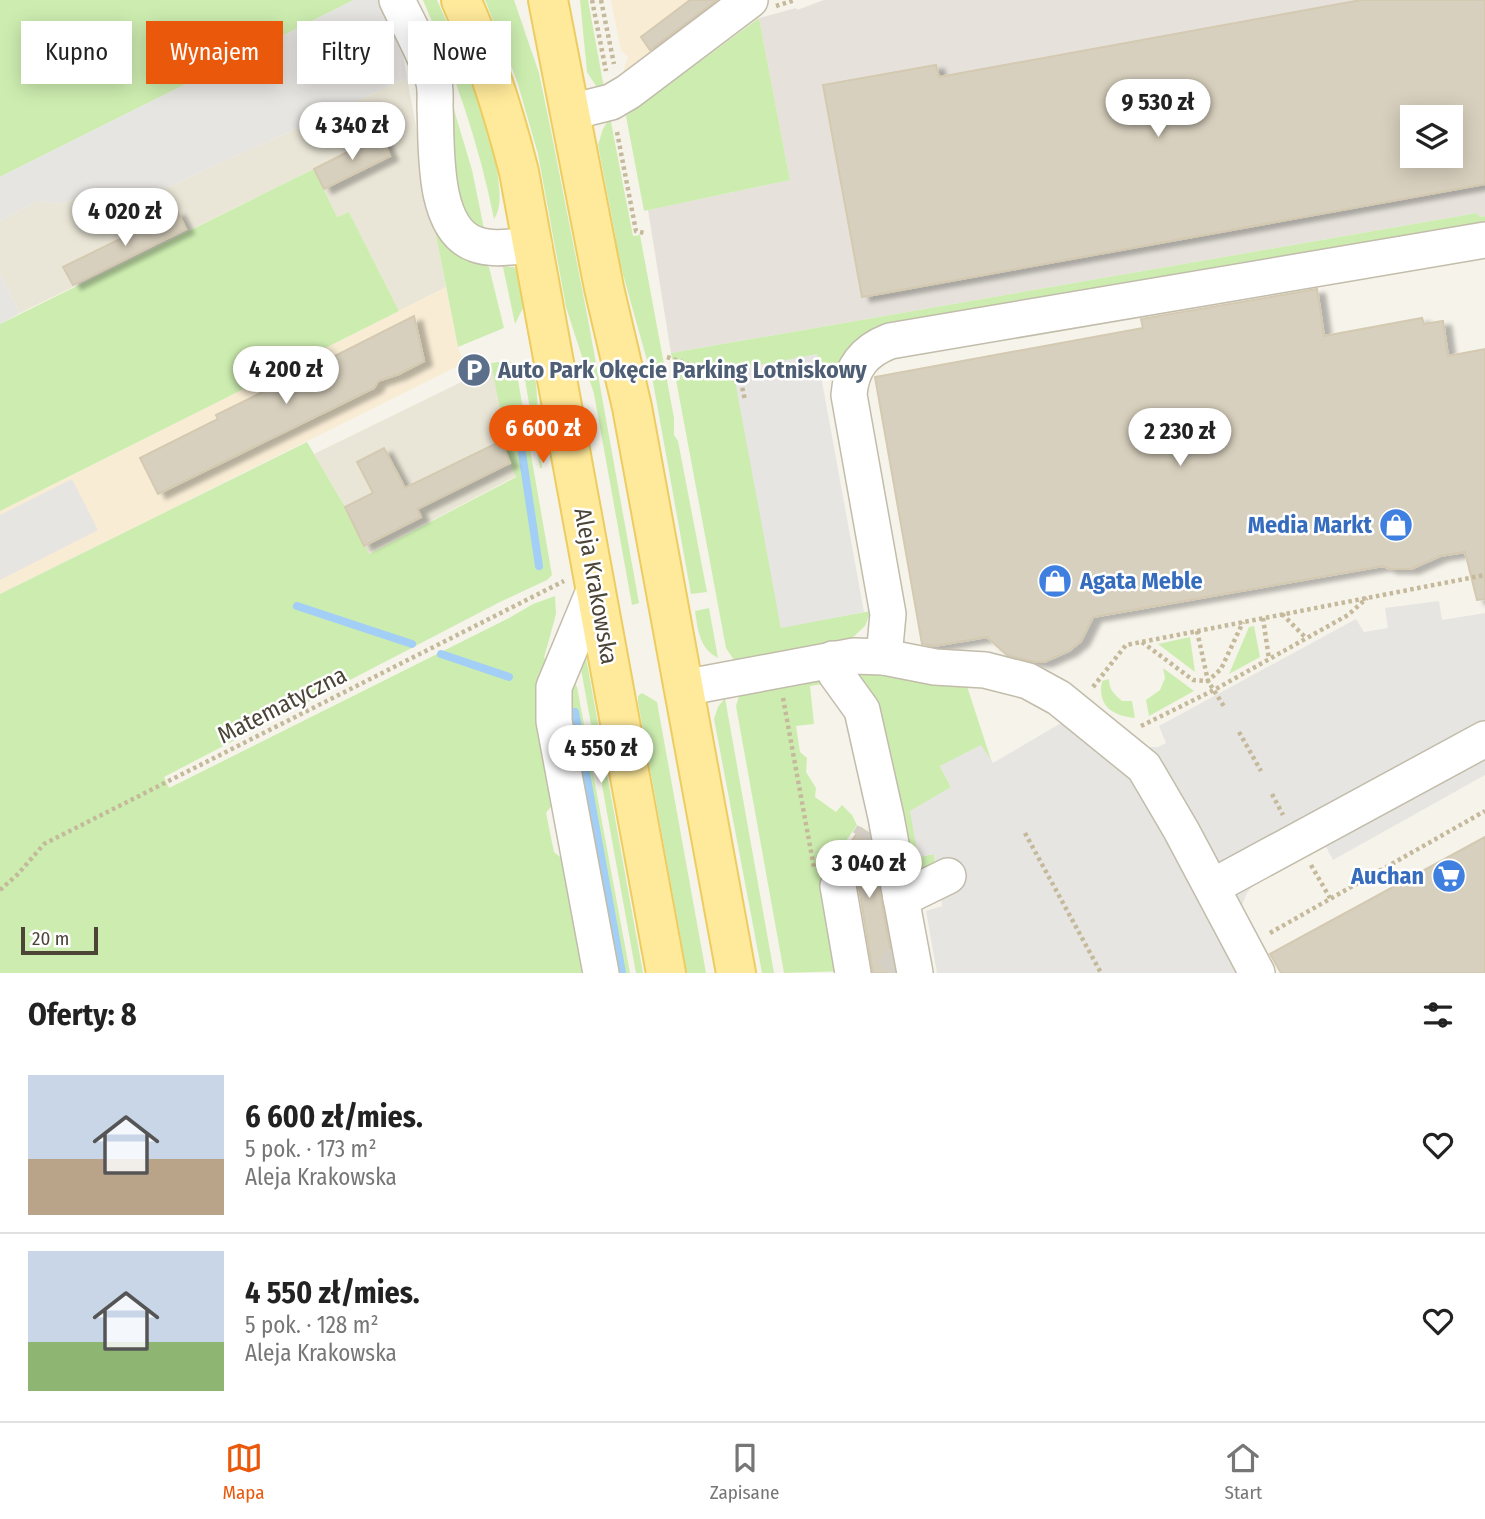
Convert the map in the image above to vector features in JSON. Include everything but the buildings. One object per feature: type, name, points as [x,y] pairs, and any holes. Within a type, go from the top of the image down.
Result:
[{"type":"main road","name":"Aleja Krakowska","points":[[461,0],[501,101],[519,172],[666,973]]},
{"type":"main road","points":[[548,0],[604,288],[632,407],[736,973]]},
{"type":"street","points":[[397,0],[434,80],[440,185],[446,213],[453,226],[464,239],[475,244],[493,248],[534,245]]},
{"type":"street","points":[[571,112],[611,102],[628,92],[750,0]]},
{"type":"street","points":[[884,657],[888,614],[849,395],[854,371],[868,352],[890,341],[1485,240]]},
{"type":"street","points":[[594,577],[554,688],[554,721],[601,973]]},
{"type":"street","points":[[683,688],[854,656],[884,657],[935,667],[985,670],[1028,681],[1059,698],[1144,767],[1212,887],[1258,957]]},
{"type":"street","points":[[833,659],[836,674],[862,710],[879,826],[901,899],[910,962]]},
{"type":"street","points":[[1212,887],[1485,739]]},
{"type":"street","points":[[901,899],[948,876]]},
{"type":"street","points":[[827,883],[853,973]]},
{"type":"path","points":[[592,0],[607,78]]},
{"type":"path","points":[[601,0],[616,75]]},
{"type":"path","points":[[616,127],[636,231],[644,233]]},
{"type":"path","points":[[667,357],[741,382],[745,400]]},
{"type":"path","points":[[1085,697],[1126,645],[1485,575]]},
{"type":"path","name":"Matematyczna","points":[[0,890],[44,844],[594,577]]},
{"type":"path","points":[[1134,728],[1214,690],[1306,639],[1348,615],[1368,598]]},
{"type":"path","points":[[1282,614],[1306,639]]},
{"type":"path","points":[[1264,618],[1269,659]]},
{"type":"path","points":[[1141,642],[1193,680],[1208,681],[1221,669],[1243,622]]},
{"type":"path","points":[[1197,631],[1208,681],[1225,708]]},
{"type":"path","points":[[778,670],[827,883]]},
{"type":"path","points":[[1239,732],[1261,771]]},
{"type":"path","points":[[1258,957],[1330,898],[1485,811]]},
{"type":"path","points":[[1025,833],[1101,973]]},
{"type":"path","points":[[1311,864],[1330,898]]},
{"type":"shaded area","points":[[354,0],[384,0],[398,28],[407,78],[394,84],[394,21],[312,21]]},
{"type":"shaded area","points":[[611,0],[732,0],[625,78],[624,69],[628,57],[621,50]]},
{"type":"shaded area","points":[[824,0],[1485,0],[1485,216],[1479,217],[1477,213],[671,353],[648,210],[790,180],[759,18],[796,8],[797,10]]},
{"type":"shaded area","points":[[297,28],[297,84],[394,84],[98,219],[86,194],[62,204],[38,201],[0,221],[0,177],[186,84],[283,84],[283,36]]},
{"type":"shaded area","points":[[407,78],[446,287],[399,311],[349,212],[337,217],[314,169],[20,313],[0,274],[0,221],[38,201],[62,204],[87,194],[98,219]]},
{"type":"shaded area","points":[[0,274],[20,313],[0,324]]},
{"type":"shaded area","points":[[446,287],[458,347],[464,363],[0,594],[0,511]]},
{"type":"shaded area","points":[[817,354],[864,612],[781,628],[733,370]]},
{"type":"shaded area","points":[[492,367],[516,476],[368,554],[314,454]]},
{"type":"shaded area","points":[[72,479],[98,530],[0,580],[0,515]]},
{"type":"shaded area","points":[[1439,601],[1442,620],[1485,613],[1485,775],[1333,860],[1324,843],[1260,878],[1247,893],[1240,910],[1274,973],[937,973],[926,911],[942,906],[938,873],[934,854],[918,857],[910,811],[951,787],[940,766],[981,745],[993,763],[1090,706],[1144,747],[1158,747],[1166,743],[1159,726],[1356,619],[1364,632],[1388,628],[1385,608]]},
{"type":"green space","points":[[0,0],[354,0],[312,21],[297,21],[297,28],[283,36],[283,21],[146,21],[146,84],[186,84],[0,177]]},
{"type":"green space","points":[[423,0],[437,0],[446,21],[432,21]]},
{"type":"green space","points":[[485,0],[514,0],[539,73],[588,319],[639,603],[632,605],[594,394],[566,307],[538,154],[511,66],[511,21],[493,21]]},
{"type":"green space","points":[[580,0],[588,0],[604,88],[596,86],[587,72]]},
{"type":"green space","points":[[759,18],[790,180],[644,211],[626,116]]},
{"type":"green space","points":[[456,84],[471,84],[491,145],[498,176],[499,201],[494,219],[481,163]]},
{"type":"green space","points":[[449,93],[472,170],[484,229],[477,229],[455,197]]},
{"type":"green space","points":[[610,117],[633,236],[640,235],[674,418],[674,435],[678,441],[707,592],[691,594],[653,382],[614,242],[616,239],[598,145]]},
{"type":"green space","points":[[314,169],[337,217],[349,212],[399,311],[0,511],[0,324]]},
{"type":"green space","points":[[1477,213],[1480,217],[1485,216],[1485,227],[1420,233],[887,328],[839,369],[820,374],[817,355],[734,370],[781,627],[871,611],[865,626],[850,640],[736,663],[726,648],[671,353]]},
{"type":"green space","points":[[434,225],[467,256],[489,267],[504,328],[458,347]]},
{"type":"green space","points":[[503,267],[514,267],[517,272],[523,308],[515,324]]},
{"type":"green space","points":[[491,363],[515,363],[552,575],[547,580],[164,777],[169,788],[533,604],[555,596],[556,614],[544,658],[550,660],[554,803],[546,813],[554,852],[565,861],[585,973],[0,973],[0,594],[307,442],[369,554],[516,477],[502,443],[506,440]]},
{"type":"green space","points":[[523,368],[534,376],[536,383],[542,468],[540,468]]},
{"type":"green space","points":[[709,608],[718,658],[703,644],[697,625],[695,611]]},
{"type":"green space","points":[[1254,626],[1260,657],[1229,674],[1249,627]]},
{"type":"green space","points":[[1190,637],[1195,672],[1158,644]]},
{"type":"green space","points":[[585,652],[643,973],[636,973],[579,658]]},
{"type":"green space","points":[[1163,668],[1194,691],[1149,716],[1146,700],[1160,690],[1165,678]]},
{"type":"green space","points":[[856,670],[965,680],[992,763],[940,766],[951,787],[919,857],[934,854],[936,868],[910,878],[855,677]]},
{"type":"green space","points":[[802,675],[819,680],[823,684],[810,686],[814,724],[796,726],[800,752],[807,758],[806,772],[816,788],[815,797],[836,812],[842,805],[857,825],[821,877],[845,971],[784,973],[736,706],[741,690]]},
{"type":"green space","points":[[572,678],[577,687],[630,973],[614,973],[567,709]]},
{"type":"green space","points":[[1109,679],[1111,689],[1122,701],[1132,701],[1135,718],[1120,715],[1104,703],[1102,681]]},
{"type":"green space","points":[[642,693],[657,702],[706,973],[687,973],[638,702],[638,696]]},
{"type":"green space","points":[[725,698],[774,973],[762,973],[714,719]]},
{"type":"waterway","points":[[521,446],[539,566]]},
{"type":"waterway","points":[[297,606],[412,644]]},
{"type":"waterway","points":[[441,654],[509,677]]},
{"type":"waterway","points":[[575,712],[622,973]]},
{"type":"tunnel","points":[[838,886],[872,835]]},
{"type":"tunnel","points":[[888,973],[903,961]]},
{"type":"place","name":"Auto Park Okęcie Parking Lotniskowy","points":[[474,370]]},
{"type":"place","name":"Media Markt","points":[[1396,525]]},
{"type":"place","name":"Agata Meble","points":[[1055,581]]},
{"type":"place","name":"Auchan","points":[[1449,876]]}]
